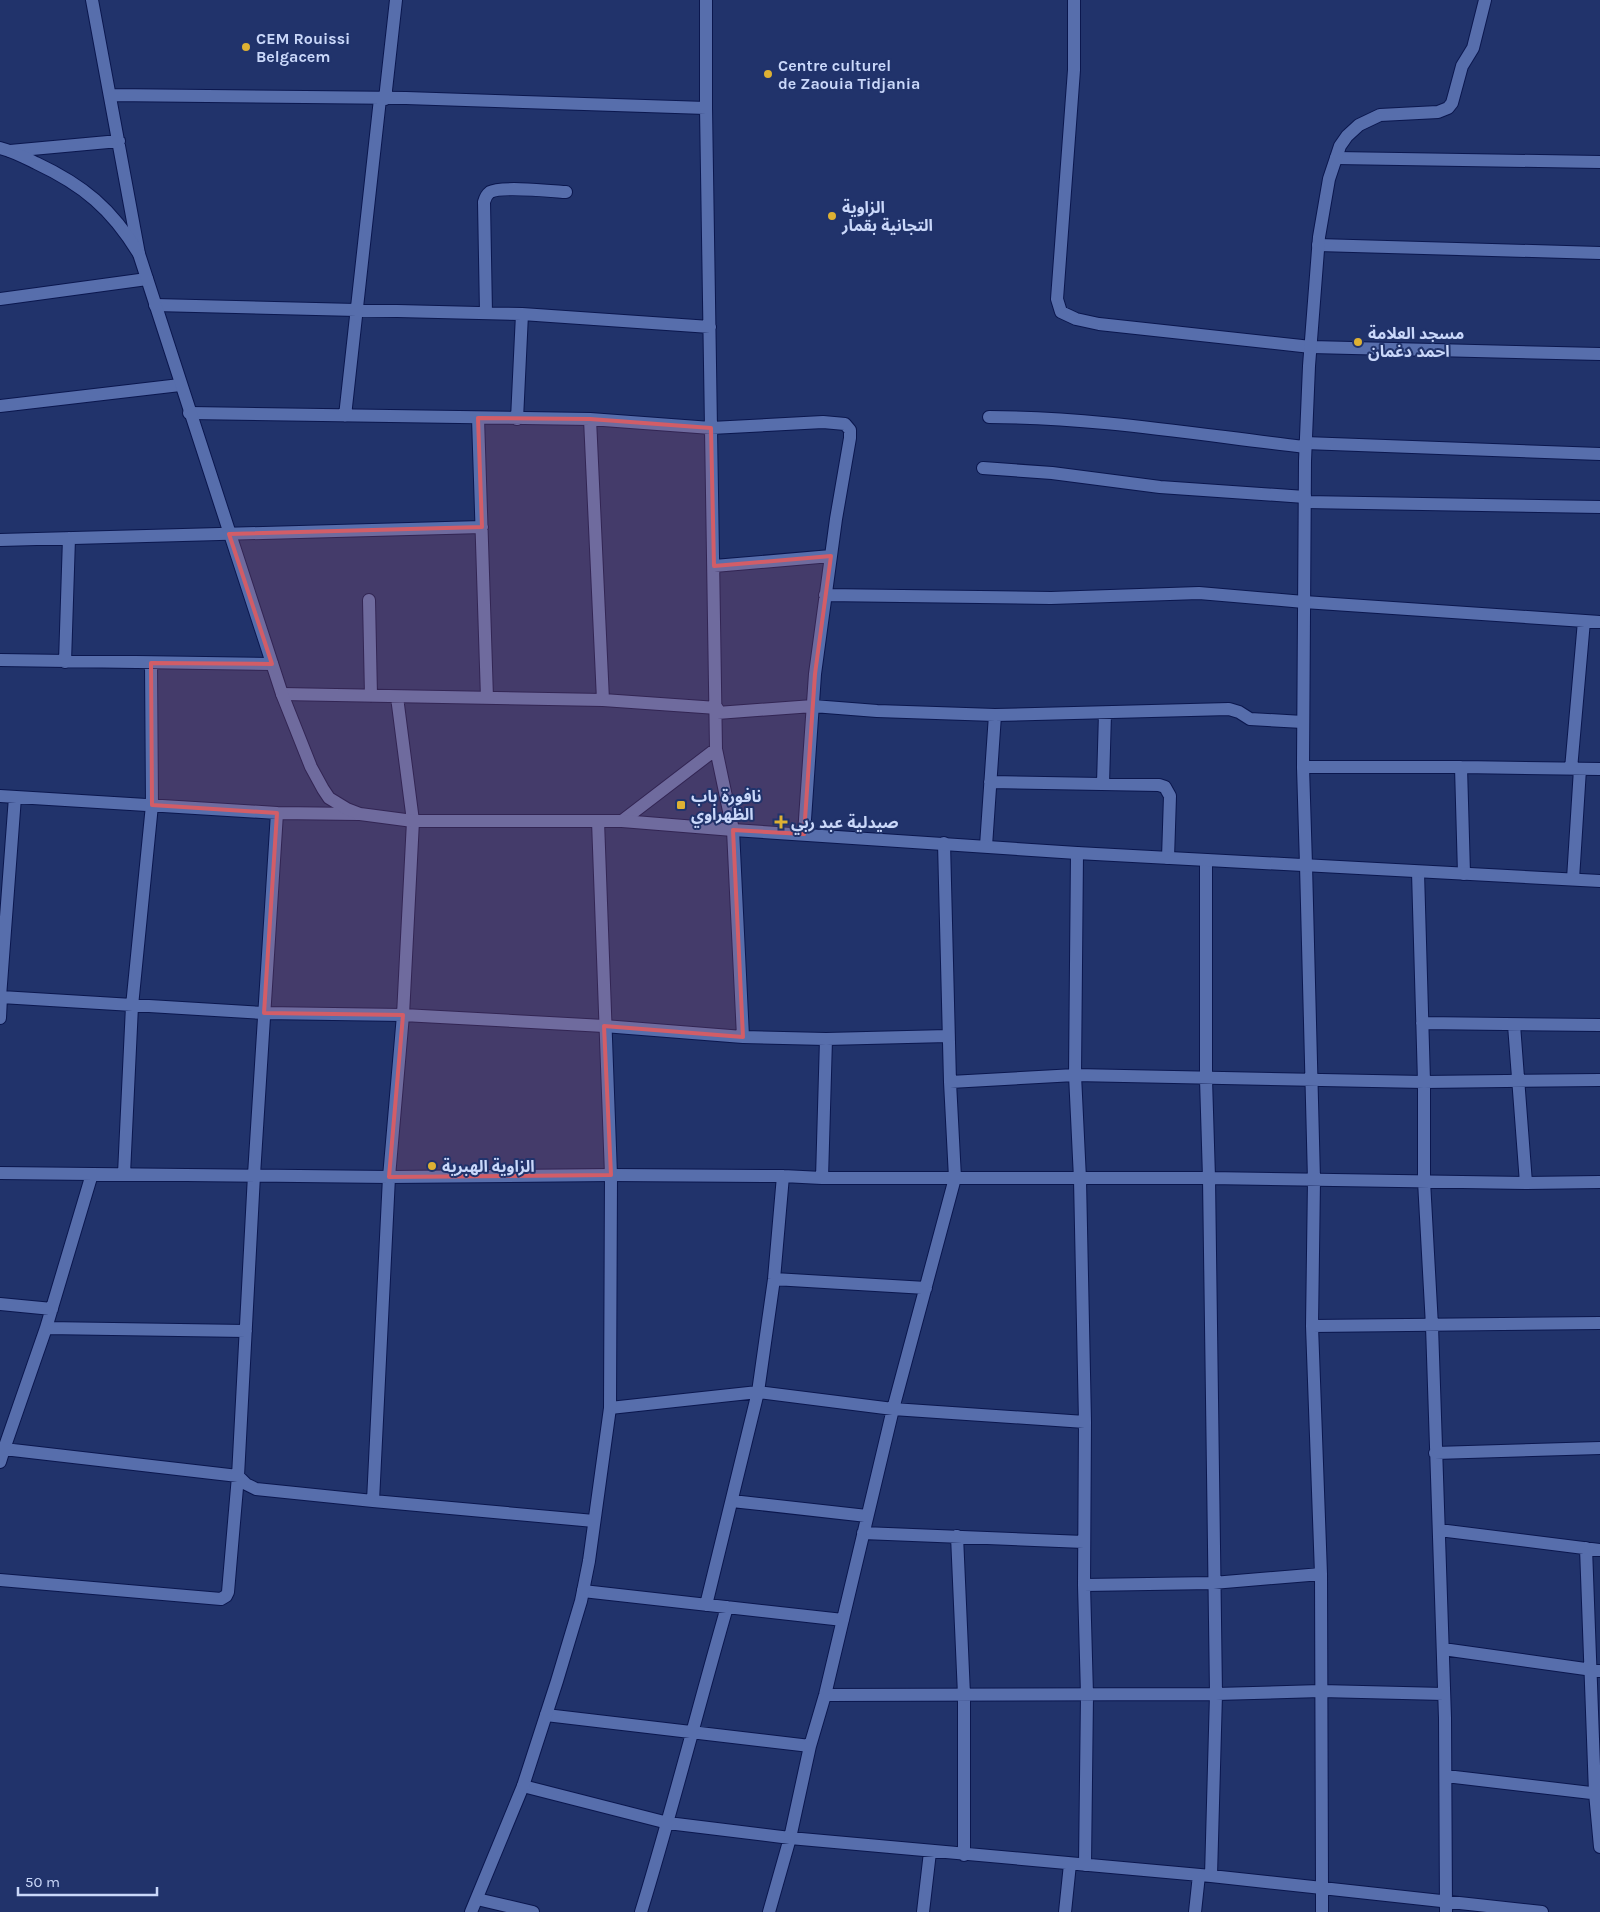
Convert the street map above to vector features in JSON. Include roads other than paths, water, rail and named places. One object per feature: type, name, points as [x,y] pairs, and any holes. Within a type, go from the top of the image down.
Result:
[{"type":"street","points":[[92,0],[139,254],[229,534],[282,694],[311,767],[330,798],[339,806],[360,814]]},
{"type":"street","points":[[345,416],[356,310],[396,0]]},
{"type":"street","points":[[706,0],[706,108],[717,711],[716,749],[733,830],[743,1037]]},
{"type":"street","points":[[1074,0],[1074,70],[1057,299],[1062,312],[1076,319],[1099,324],[1310,347],[1600,354]]},
{"type":"street","points":[[1322,1912],[1320,1574],[1312,1326],[1314,1180],[1303,767],[1305,445],[1318,245],[1329,179],[1346,136],[1359,125],[1374,118],[1387,115],[1438,112],[1448,108],[1452,103],[1462,66],[1473,48],[1485,0]]},
{"type":"street","points":[[110,95],[382,99],[706,108]]},
{"type":"street","points":[[5,149],[119,141]]},
{"type":"street","points":[[5,149],[60,174],[89,194],[125,230],[139,254]]},
{"type":"street","points":[[1336,158],[1600,162]]},
{"type":"street","points":[[486,313],[485,197],[490,193],[502,190],[566,192]]},
{"type":"street","points":[[1318,245],[1600,253]]},
{"type":"street","points":[[0,299],[147,279]]},
{"type":"street","points":[[155,305],[522,314],[710,327]]},
{"type":"street","points":[[516,419],[522,314]]},
{"type":"street","points":[[0,406],[180,385]]},
{"type":"street","points":[[189,412],[590,419],[711,428],[823,422],[845,424],[849,427],[850,438],[825,595],[813,706],[804,834]]},
{"type":"street","points":[[989,417],[1052,418],[1305,445],[1600,454]]},
{"type":"street","points":[[478,418],[487,698]]},
{"type":"street","points":[[590,419],[603,700]]},
{"type":"street","points":[[983,468],[1052,473],[1160,487],[1305,499],[1600,507]]},
{"type":"street","points":[[0,540],[482,527]]},
{"type":"street","points":[[64,662],[69,538]]},
{"type":"street","points":[[714,566],[831,556]]},
{"type":"street","points":[[825,595],[1052,598],[1199,593],[1600,622]]},
{"type":"street","points":[[369,600],[371,696]]},
{"type":"street","points":[[1573,879],[1575,769],[1584,621]]},
{"type":"street","points":[[0,660],[272,664]]},
{"type":"street","points":[[124,1174],[132,1006],[152,805],[151,663]]},
{"type":"street","points":[[282,694],[603,700],[717,711],[813,706],[877,711],[995,715],[1229,709],[1239,712],[1250,719],[1303,722]]},
{"type":"street","points":[[373,1501],[389,1177],[403,1015],[413,821],[397,697]]},
{"type":"street","points":[[1103,784],[1105,713]]},
{"type":"street","points":[[986,846],[995,715]]},
{"type":"street","points":[[622,821],[716,749]]},
{"type":"street","points":[[1303,767],[1461,767],[1600,770]]},
{"type":"street","points":[[1461,767],[1464,874]]},
{"type":"street","points":[[990,782],[1159,785],[1168,790],[1170,796],[1168,858]]},
{"type":"street","points":[[0,796],[277,813],[360,814],[413,821],[622,821],[1077,853],[1573,879],[1600,882]]},
{"type":"street","points":[[0,1018],[15,797]]},
{"type":"street","points":[[0,1580],[224,1598],[228,1592],[238,1476],[254,1175],[277,813]]},
{"type":"street","points":[[472,1912],[523,1786],[583,1591],[589,1561],[610,1408],[611,1175],[604,1026],[598,821]]},
{"type":"street","points":[[769,1912],[790,1838],[810,1746],[825,1695],[893,1409],[955,1178],[948,1036],[944,843]]},
{"type":"street","points":[[1077,853],[1075,1075],[1080,1179],[1085,1422],[1084,1585],[1087,1695],[1085,1865]]},
{"type":"street","points":[[1195,1912],[1205,1875],[1216,1694],[1206,1079],[1206,860]]},
{"type":"street","points":[[1418,872],[1424,1082],[1424,1181],[1432,1326],[1443,1649],[1446,1776],[1446,1906]]},
{"type":"street","points":[[0,997],[264,1013],[403,1015],[604,1026],[743,1037],[826,1039],[948,1036]]},
{"type":"street","points":[[1422,1023],[1600,1025]]},
{"type":"street","points":[[1514,1025],[1526,1183]]},
{"type":"street","points":[[822,1178],[826,1039]]},
{"type":"street","points":[[950,1082],[1075,1075],[1424,1082],[1600,1080]]},
{"type":"street","points":[[0,1172],[389,1177],[611,1175],[822,1178],[1209,1178],[1526,1183],[1600,1182]]},
{"type":"street","points":[[0,1462],[2,1448],[46,1328],[92,1174]]},
{"type":"street","points":[[706,1604],[758,1392],[774,1279],[783,1176]]},
{"type":"street","points":[[774,1279],[926,1288]]},
{"type":"street","points":[[0,1304],[52,1309]]},
{"type":"street","points":[[1312,1326],[1600,1323]]},
{"type":"street","points":[[46,1328],[246,1331]]},
{"type":"street","points":[[610,1408],[758,1392],[893,1409],[1085,1422]]},
{"type":"street","points":[[2,1448],[238,1476],[246,1484],[256,1489],[594,1520]]},
{"type":"street","points":[[1435,1453],[1600,1448]]},
{"type":"street","points":[[732,1501],[867,1516]]},
{"type":"street","points":[[1439,1530],[1600,1550]]},
{"type":"street","points":[[863,1532],[1084,1542]]},
{"type":"street","points":[[957,1536],[964,1695],[964,1854]]},
{"type":"street","points":[[1586,1548],[1595,1671],[1600,1848]]},
{"type":"street","points":[[1084,1585],[1213,1583],[1320,1574]]},
{"type":"street","points":[[583,1591],[843,1620]]},
{"type":"street","points":[[640,1912],[668,1823],[691,1732],[727,1607]]},
{"type":"street","points":[[1443,1649],[1595,1671]]},
{"type":"street","points":[[825,1695],[1216,1694],[1321,1691],[1444,1694]]},
{"type":"street","points":[[546,1716],[810,1746]]},
{"type":"street","points":[[1446,1776],[1597,1794]]},
{"type":"street","points":[[523,1786],[668,1823],[930,1852],[1205,1875],[1322,1888],[1446,1906],[1542,1912]]},
{"type":"street","points":[[923,1912],[930,1852]]},
{"type":"street","points":[[1064,1912],[1070,1864]]},
{"type":"street","points":[[477,1899],[533,1912]]},
{"type":"place","name":"CEM Rouissi Belgacem","points":[[246,47]]},
{"type":"place","name":"Centre culturel de Zaouia Tidjania","points":[[768,74]]},
{"type":"place","name":"الزاوية التجانية بقمار","points":[[832,216]]},
{"type":"place","name":"مسجد العلامة احمد دغمان","points":[[1358,342]]},
{"type":"place","name":"نافورة باب الظهراوي","points":[[681,805]]},
{"type":"place","name":"صيدلية عبد ربي","points":[[781,822]]},
{"type":"place","name":"الزاوية الهبرية","points":[[432,1166]]}]
